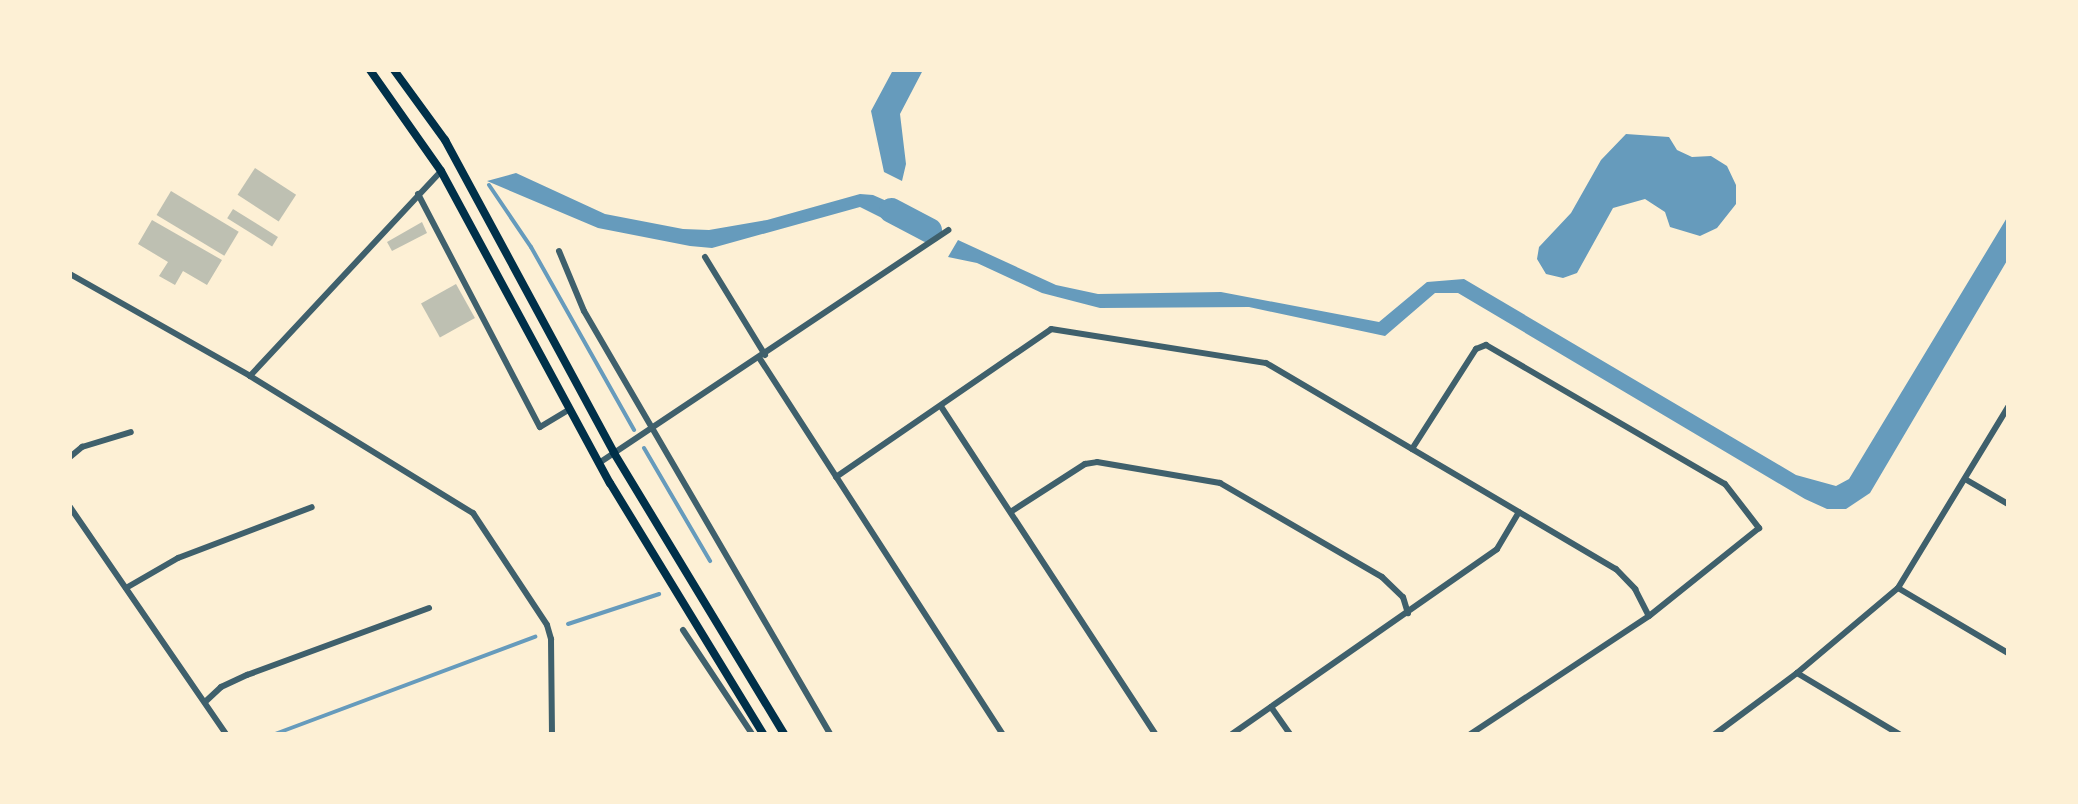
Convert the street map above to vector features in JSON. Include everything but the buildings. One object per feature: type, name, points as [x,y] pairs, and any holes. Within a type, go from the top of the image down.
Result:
[{"type":"main road","points":[[370,70],[441,171],[599,462],[762,734]]},
{"type":"main road","points":[[394,70],[445,140],[614,453],[784,734]]},
{"type":"street","points":[[250,376],[441,171]]},
{"type":"street","points":[[418,194],[540,427],[570,409]]},
{"type":"street","points":[[599,462],[948,230]]},
{"type":"street","points":[[559,251],[584,311],[830,734]]},
{"type":"street","points":[[705,257],[836,477],[1004,734]]},
{"type":"street","points":[[70,274],[446,494],[484,526],[547,624],[551,639],[552,734]]},
{"type":"street","points":[[836,477],[942,408],[1051,328],[1266,363],[1622,574],[1649,616]]},
{"type":"street","points":[[1412,449],[1476,349],[1486,344],[1725,484],[1759,528],[1649,616],[1471,734]]},
{"type":"street","points":[[1715,734],[1797,674],[1898,588],[2008,407]]},
{"type":"street","points":[[942,408],[1155,734]]},
{"type":"street","points":[[70,457],[82,447],[131,432]]},
{"type":"street","points":[[1012,511],[1084,464],[1097,462],[1220,483],[1382,577],[1403,597],[1408,613]]},
{"type":"street","points":[[1966,479],[2008,504]]},
{"type":"street","points":[[126,588],[178,558],[312,506]]},
{"type":"street","points":[[70,507],[226,734]]},
{"type":"street","points":[[1232,734],[1497,549],[1519,512]]},
{"type":"street","points":[[1898,588],[2008,653]]},
{"type":"street","points":[[205,702],[246,675],[429,608]]},
{"type":"street","points":[[684,630],[752,734]]},
{"type":"street","points":[[694,646],[705,639]]},
{"type":"street","points":[[1797,674],[1899,734]]},
{"type":"street","points":[[1271,707],[1290,734]]},
{"type":"water","points":[[893,70],[923,70],[900,114],[906,164],[902,181],[884,172],[871,111]]},
{"type":"water","points":[[1626,134],[1669,137],[1677,150],[1692,157],[1711,156],[1727,166],[1736,185],[1736,204],[1717,228],[1700,236],[1670,227],[1665,212],[1645,199],[1613,208],[1577,273],[1563,278],[1546,274],[1537,259],[1539,247],[1571,213],[1601,160]]},
{"type":"water","points":[[516,173],[605,214],[683,229],[709,230],[767,220],[860,194],[873,195],[925,218],[912,233],[860,207],[712,248],[690,246],[598,228],[487,181]]},
{"type":"water","points":[[2008,216],[2008,259],[1870,493],[1846,509],[1827,509],[1805,499],[1458,293],[1435,293],[1385,336],[1249,307],[1100,308],[1042,293],[977,263],[948,257],[958,240],[1056,285],[1098,294],[1221,292],[1379,322],[1427,282],[1464,279],[1796,475],[1836,486],[1849,479]]},
{"type":"waterway","points":[[489,185],[531,247],[634,430]]},
{"type":"waterway","points":[[891,210],[929,230]]},
{"type":"waterway","points":[[644,448],[710,561]]},
{"type":"waterway","points":[[568,624],[659,594]]},
{"type":"waterway","points":[[275,734],[535,637]]}]
